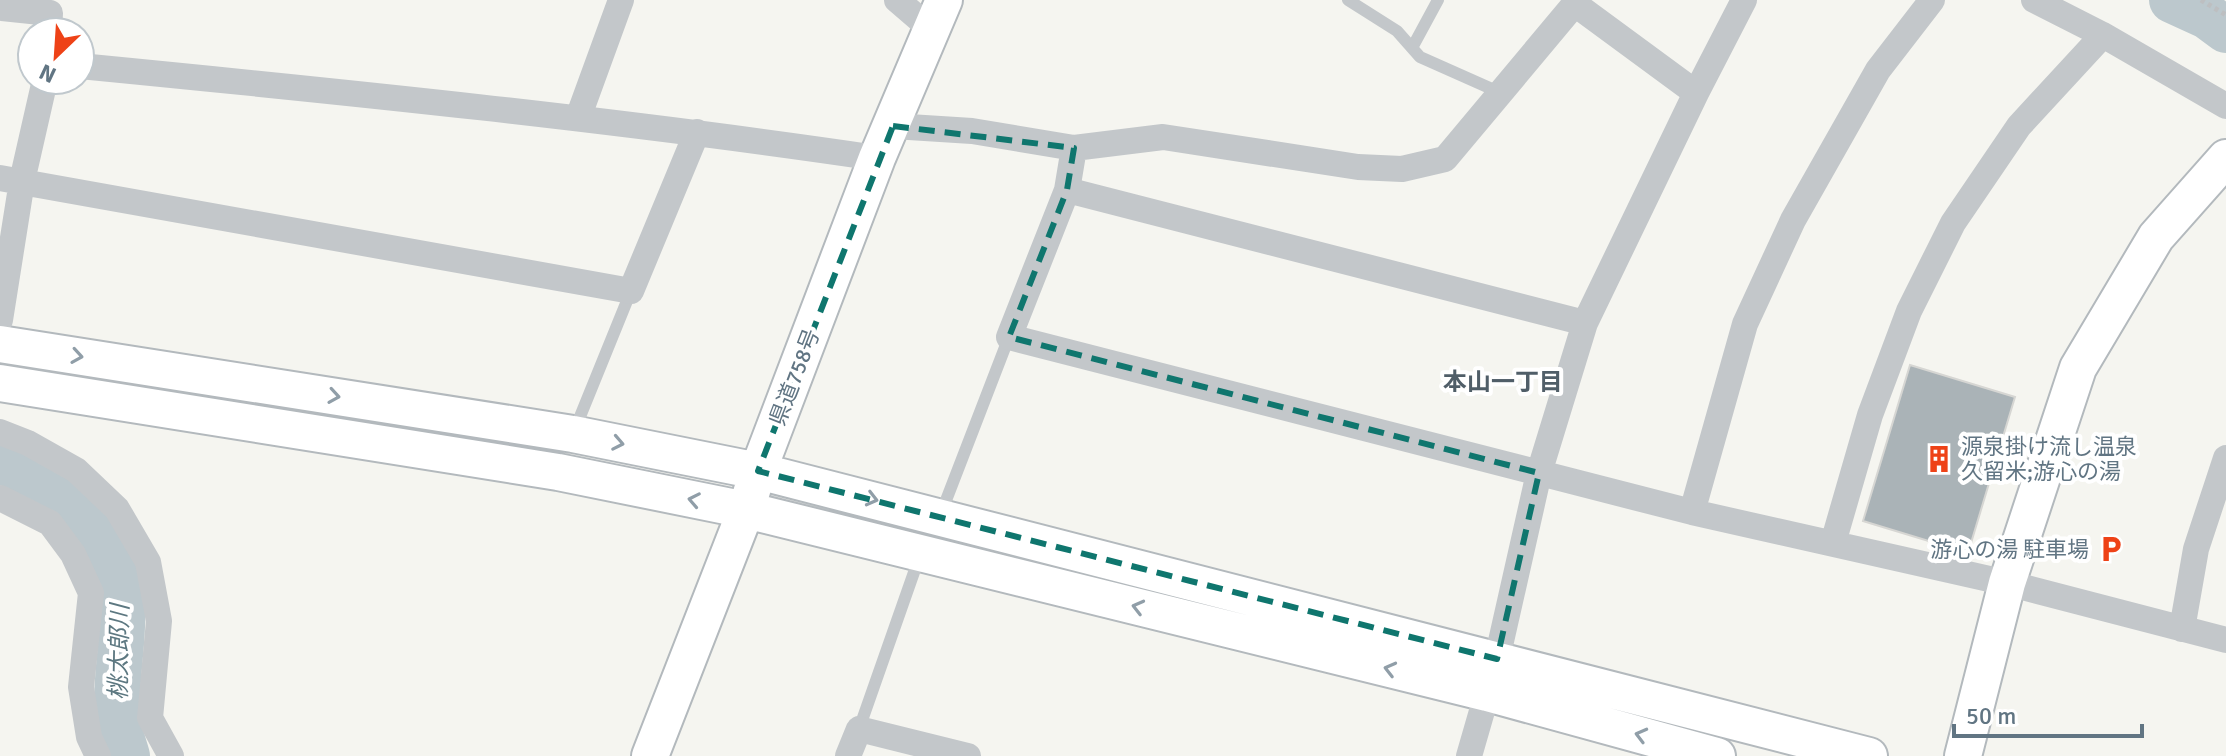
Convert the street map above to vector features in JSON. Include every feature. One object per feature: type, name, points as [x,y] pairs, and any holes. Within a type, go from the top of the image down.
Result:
[{"type":"street","points":[[5,0],[2,8],[50,13],[50,16]]},
{"type":"street","points":[[578,118],[621,0]]},
{"type":"street","points":[[897,0],[939,15]]},
{"type":"street","points":[[1469,756],[1497,659],[1539,473],[1585,323],[1744,0]]},
{"type":"street","points":[[1692,512],[1745,324],[1793,220],[1878,70],[1932,0]]},
{"type":"street","points":[[2034,0],[2103,35],[2226,106]]},
{"type":"street","points":[[893,126],[972,131],[1074,148],[1163,137],[1358,167],[1402,169],[1445,159],[1577,2],[1696,93]]},
{"type":"street","name":"県道758号","points":[[650,756],[746,510],[877,158],[939,15]]},
{"type":"street","points":[[1833,543],[1870,415],[1909,311],[1953,223],[2019,126],[2103,35]]},
{"type":"street","points":[[96,68],[578,118],[877,158]]},
{"type":"street","points":[[0,320],[11,180],[40,96]]},
{"type":"street","points":[[11,180],[631,291],[697,132]]},
{"type":"street","points":[[1074,148],[1067,190],[1009,337],[1692,512],[2007,583],[2226,640]]},
{"type":"street","points":[[1963,756],[2007,583],[2078,368],[2156,237],[2226,158]]},
{"type":"street","points":[[1067,190],[1585,323]]},
{"type":"street","points":[[0,344],[573,434],[758,471],[1869,756]]},
{"type":"street","points":[[0,383],[558,472],[746,510],[1487,693],[1717,756]]},
{"type":"street","points":[[0,432],[28,443],[76,470],[117,509],[148,562],[159,621],[150,718],[171,756]]},
{"type":"street","points":[[2182,629],[2196,549],[2226,458]]},
{"type":"street","points":[[0,498],[50,523],[73,554],[91,593],[81,687],[89,737],[98,756]]},
{"type":"street","points":[[848,756],[859,729],[968,756]]},
{"type":"lane","points":[[1348,0],[1397,31],[1420,57],[1501,93]]},
{"type":"lane","points":[[1412,48],[1438,0]]},
{"type":"lane","points":[[573,434],[631,291]]},
{"type":"lane","points":[[940,516],[1009,337]]},
{"type":"lane","points":[[859,729],[920,553]]},
{"type":"path","points":[[2201,0],[2226,15]]},
{"type":"highlighted area","points":[[893,126],[1074,148],[1067,190],[1009,337],[1539,473],[1497,659],[758,471]]},
{"type":"building","name":"源泉掛け流し温泉 久留米;游心の湯","points":[[1910,365],[2015,397],[1968,553],[1863,521]]},
{"type":"waterway","points":[[2172,0],[2207,16],[2226,30]]},
{"type":"waterway","name":"桃太郎川","points":[[0,459],[62,498],[96,532],[109,552],[118,574],[122,599],[117,706],[127,756]]},
{"type":"place","name":"源泉掛け流し温泉 久留米;游心の湯","points":[[1939,459]]},
{"type":"place","name":"游心の湯 駐車場","points":[[2111,549]]},
{"type":"district","name":"本山一丁目","points":[[1503,382]]}]
